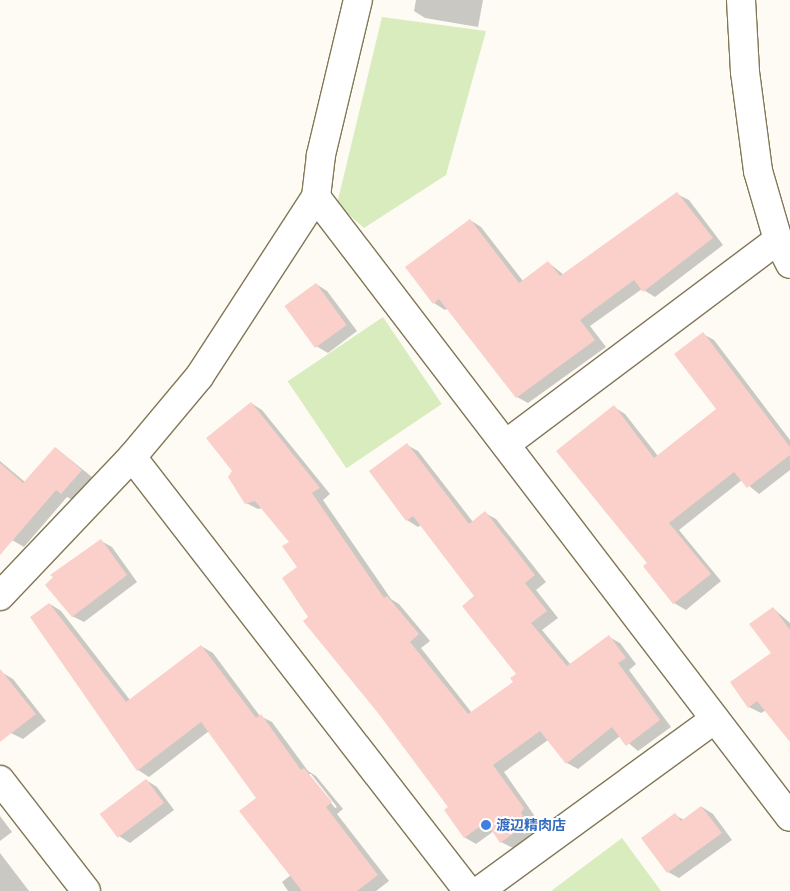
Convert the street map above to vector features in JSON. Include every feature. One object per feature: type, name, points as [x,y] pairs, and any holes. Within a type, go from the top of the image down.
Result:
[{"type":"street","points":[[0,596],[132,457],[199,377],[316,197],[322,154],[358,0]]},
{"type":"street","points":[[506,444],[784,252],[758,171],[745,72],[740,0]]},
{"type":"street","points":[[316,197],[790,817]]},
{"type":"street","points":[[132,457],[468,891]]},
{"type":"street","points":[[480,891],[715,719]]},
{"type":"street","points":[[0,780],[86,891]]},
{"type":"green space","points":[[382,17],[486,31],[446,175],[364,228],[337,204]]},
{"type":"green space","points":[[383,317],[442,404],[346,468],[288,381]]},
{"type":"green space","points":[[622,838],[661,891],[551,891]]},
{"type":"building","points":[[677,192],[713,238],[643,292],[634,280],[580,320],[595,340],[516,398],[439,299],[433,304],[405,267],[470,219],[519,283],[548,261],[560,276]]},
{"type":"building","points":[[316,283],[347,325],[315,348],[284,306]]},
{"type":"building","points":[[703,332],[790,447],[790,455],[747,488],[734,472],[669,523],[711,574],[673,604],[643,566],[647,563],[556,451],[614,405],[654,458],[716,409],[674,354]]},
{"type":"building","points":[[251,402],[320,488],[312,493],[384,598],[387,596],[419,634],[410,642],[468,714],[513,682],[510,678],[516,674],[462,606],[474,596],[413,516],[406,521],[369,471],[407,443],[469,524],[485,511],[535,575],[525,583],[547,611],[531,623],[567,666],[609,635],[626,658],[618,663],[660,720],[626,746],[612,727],[566,764],[540,731],[493,765],[524,808],[521,813],[528,823],[500,843],[486,822],[464,838],[444,810],[448,807],[378,713],[303,621],[308,617],[282,578],[297,567],[282,546],[289,542],[255,501],[245,504],[228,477],[232,471],[206,438]]},
{"type":"building","points":[[55,447],[82,470],[61,494],[56,490],[0,555],[0,463],[23,483]]},
{"type":"building","points":[[101,539],[127,575],[72,617],[45,585],[53,577],[50,575]]},
{"type":"building","points":[[49,603],[126,702],[201,645],[256,718],[261,714],[301,770],[304,768],[332,802],[326,807],[378,875],[357,891],[302,891],[239,811],[256,798],[201,722],[137,771],[30,617]]},
{"type":"building","points":[[773,607],[790,630],[790,742],[757,701],[748,708],[730,682],[771,653],[749,624]]},
{"type":"building","points":[[0,669],[36,714],[0,742]]},
{"type":"building","points":[[146,779],[164,803],[118,838],[100,814]]},
{"type":"building","points":[[701,806],[722,833],[667,873],[641,838],[675,813],[681,821]]},
{"type":"place","name":"渡辺精肉店","points":[[486,825]]}]
